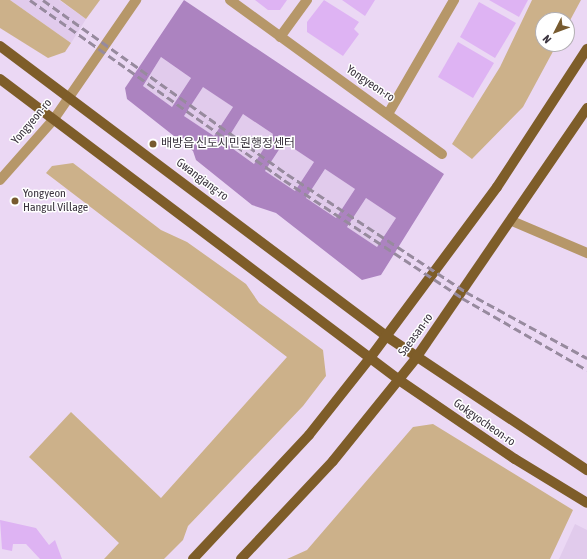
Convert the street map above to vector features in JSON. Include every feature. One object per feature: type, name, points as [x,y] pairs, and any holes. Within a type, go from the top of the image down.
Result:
[{"type":"main road","name":"Gwangjang-ro","points":[[0,46],[70,97],[386,336]]},
{"type":"main road","name":"Saeasan-ro","points":[[193,559],[309,435],[370,358],[497,187],[587,49]]},
{"type":"main road","points":[[0,79],[370,358]]},
{"type":"main road","name":"Saeasan-ro","points":[[241,559],[333,461],[416,358],[583,119],[587,108]]},
{"type":"main road","name":"Gokgyocheon-ro","points":[[386,336],[416,358],[587,470]]},
{"type":"main road","name":"Gokgyocheon-ro","points":[[370,358],[399,380],[515,460],[587,503]]},
{"type":"street","name":"Yongyeon-ro","points":[[0,180],[54,119],[136,0]]},
{"type":"street","name":"Yongyeon-ro","points":[[230,0],[388,114],[454,0]]},
{"type":"street","points":[[280,37],[307,0]]},
{"type":"street","points":[[388,114],[442,154]]},
{"type":"street","points":[[512,221],[587,254]]},
{"type":"shaded area","points":[[0,0],[10,0],[71,43],[65,52],[48,58],[0,28]]},
{"type":"shaded area","points":[[10,0],[59,0],[86,19],[71,43]]},
{"type":"shaded area","points":[[60,0],[100,0],[86,19]]},
{"type":"shaded area","points":[[184,0],[444,174],[381,275],[362,280],[276,213],[252,205],[196,160],[193,151],[127,99],[125,88]],"holes":[[[161,57],[191,78],[172,107],[143,86]],[[203,87],[233,107],[214,136],[184,116]],[[243,114],[273,134],[254,164],[225,143]],[[284,142],[314,162],[295,191],[265,171]],[[325,169],[355,189],[336,218],[306,198]],[[366,198],[396,218],[377,247],[347,227]]]},
{"type":"shaded area","points":[[532,0],[581,0],[575,12],[535,12],[535,52],[553,52],[523,107],[472,159],[452,144],[500,67]]},
{"type":"shaded area","points":[[161,57],[191,78],[172,107],[143,86]]},
{"type":"shaded area","points":[[203,86],[233,107],[214,136],[184,116]]},
{"type":"shaded area","points":[[243,114],[273,134],[254,164],[225,143]]},
{"type":"shaded area","points":[[284,142],[314,162],[295,191],[265,171]]},
{"type":"shaded area","points":[[73,163],[161,230],[187,242],[246,284],[259,303],[323,350],[326,376],[303,406],[188,526],[183,540],[164,559],[104,559],[119,543],[29,457],[71,412],[161,498],[287,357],[46,173],[52,166]]},
{"type":"shaded area","points":[[325,169],[355,189],[336,218],[306,198]]},
{"type":"shaded area","points":[[366,198],[396,218],[377,247],[347,227]]},
{"type":"shaded area","points":[[433,424],[573,510],[550,559],[287,559],[307,550],[413,427]]},
{"type":"shaded area","points":[[575,524],[587,530],[587,559],[559,559]]},
{"type":"building","points":[[255,0],[287,0],[280,10],[268,10]]},
{"type":"building","points":[[324,0],[359,22],[354,29],[359,34],[343,56],[307,32],[307,22]]},
{"type":"building","points":[[342,0],[375,0],[365,16]]},
{"type":"building","points":[[489,0],[528,0],[519,17]]},
{"type":"building","points":[[479,2],[516,23],[495,58],[460,37]]},
{"type":"building","points":[[458,42],[494,63],[473,98],[438,77]]},
{"type":"building","points":[[0,520],[36,528],[49,545],[55,540],[62,559],[40,559],[26,544],[13,544],[12,551],[2,549]]},
{"type":"railway","points":[[30,0],[284,180],[462,298],[587,370]]},
{"type":"railway","points":[[43,0],[287,174],[466,292],[587,358]]},
{"type":"place","name":"배방읍 신도시민원행정센터","points":[[153,144]]},
{"type":"place","name":"Yongyeon Hangul Village","points":[[15,201]]}]
